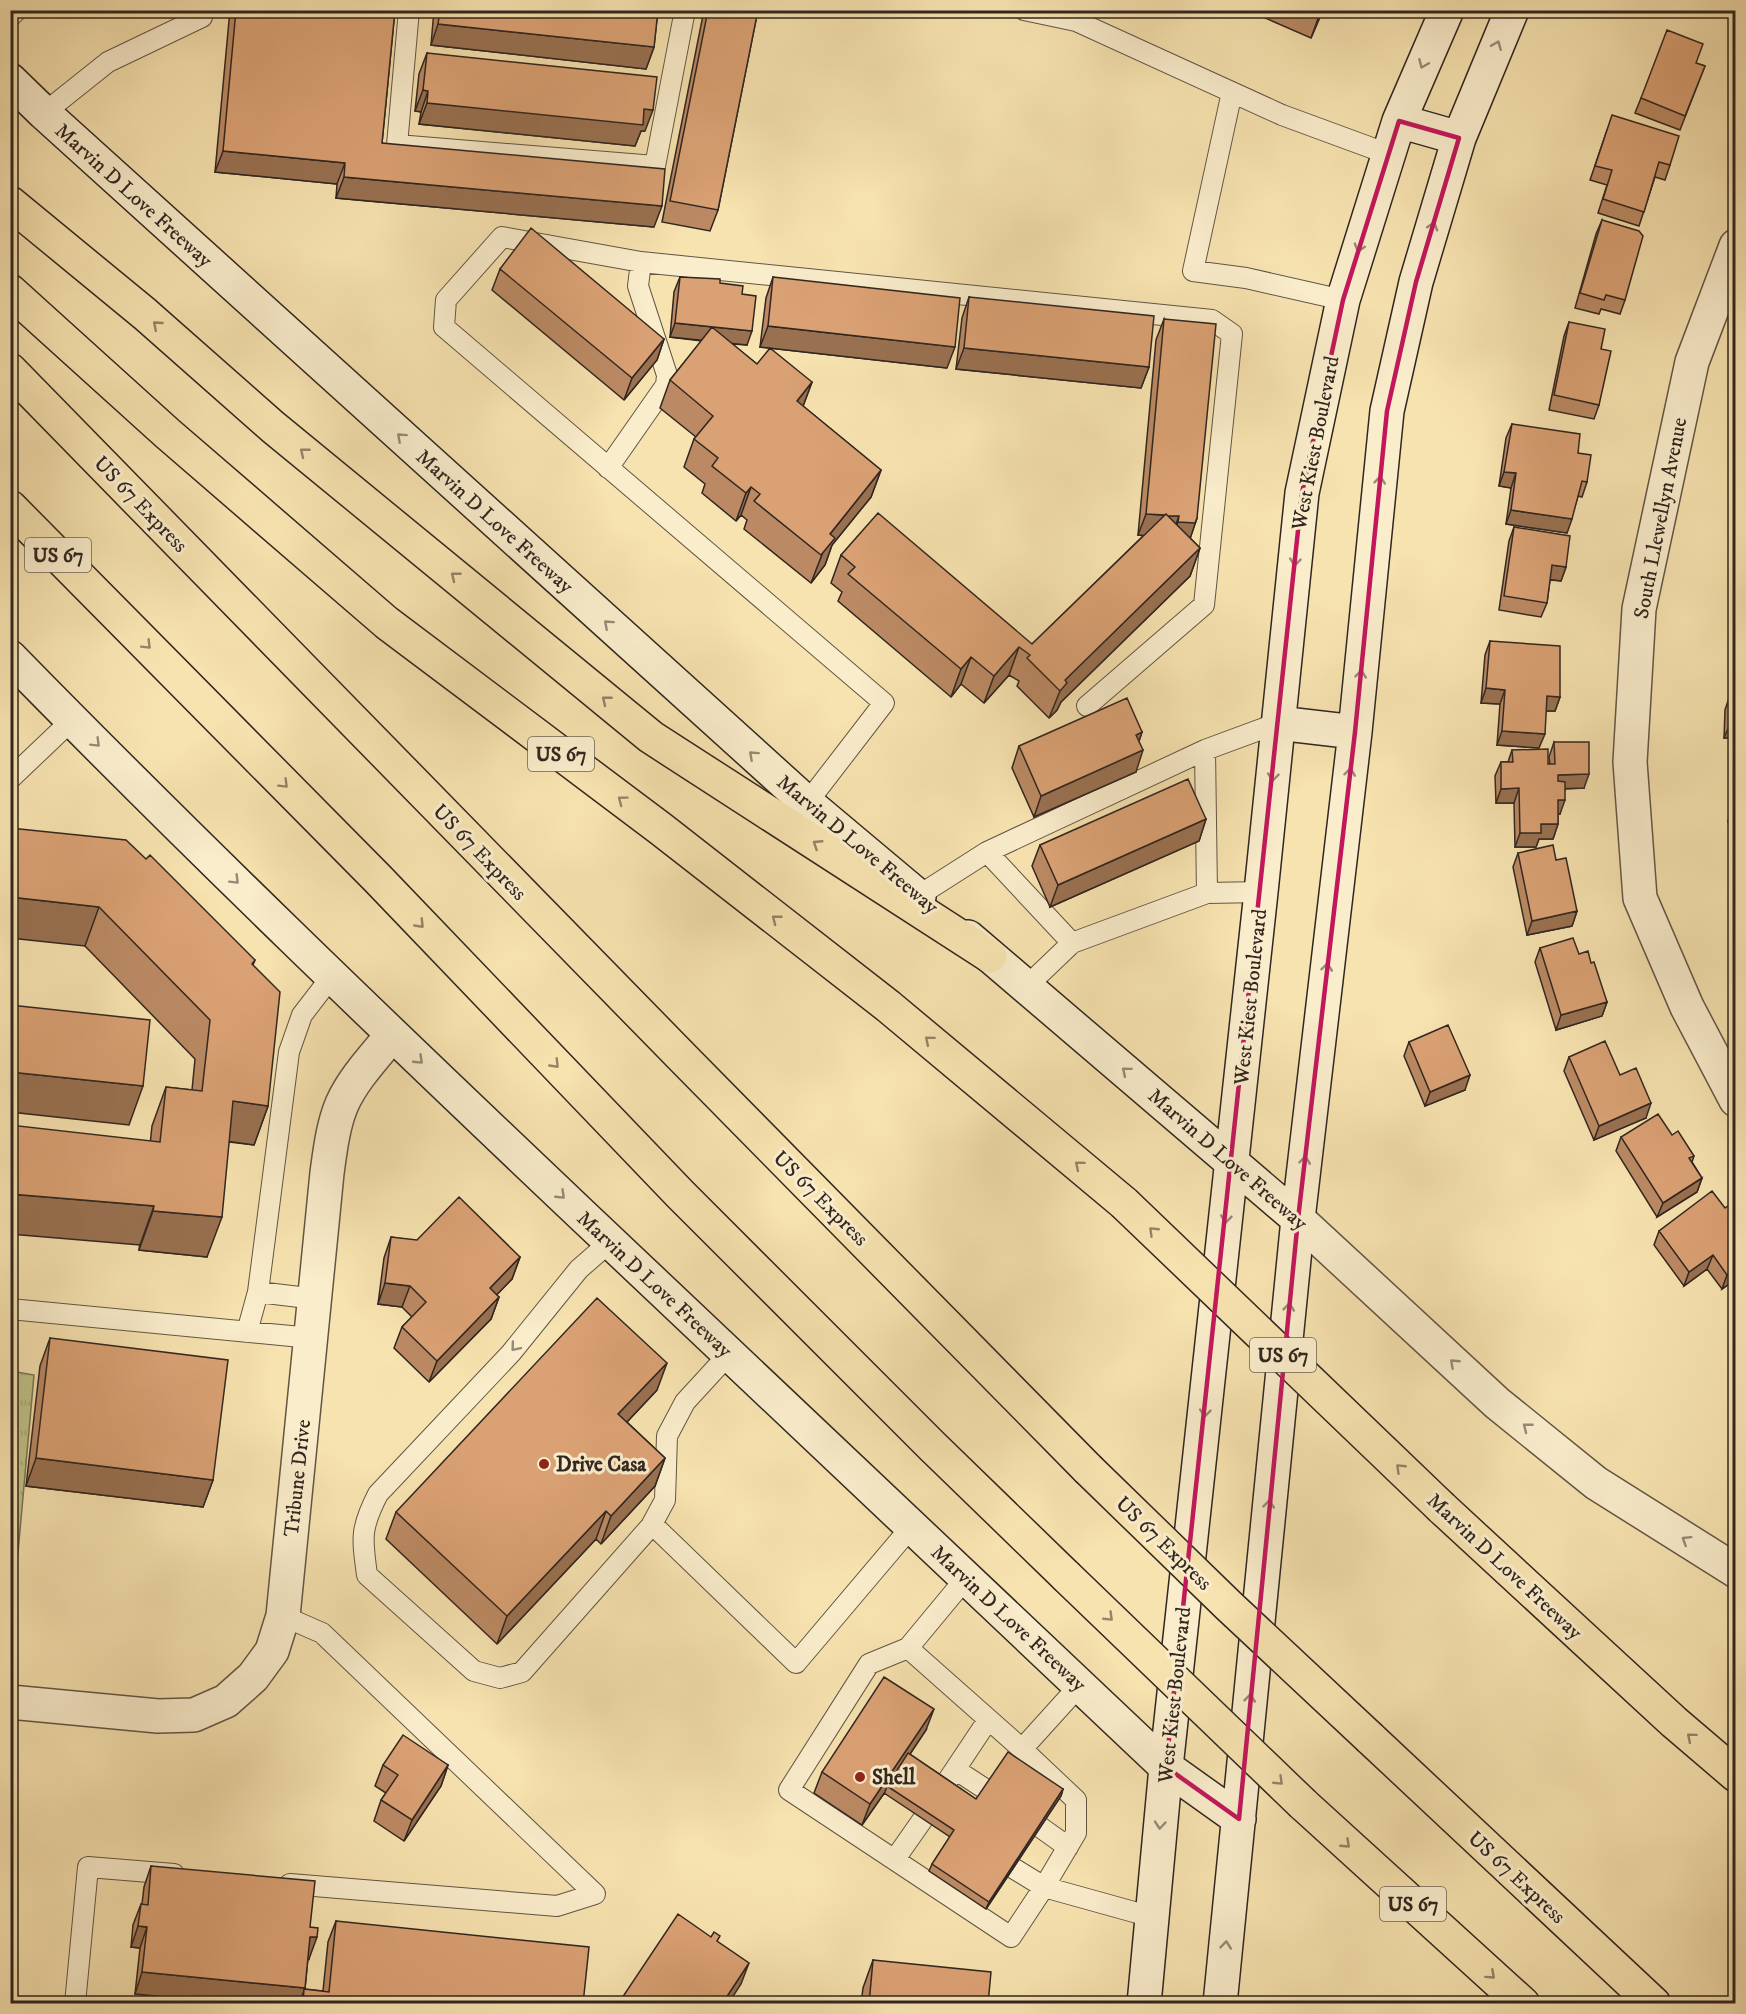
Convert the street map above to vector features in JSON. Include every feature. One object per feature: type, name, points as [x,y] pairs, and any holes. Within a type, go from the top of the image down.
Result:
[{"type":"highway","points":[[10,203],[144,314],[273,427],[651,737],[990,956]]},
{"type":"highway","name":"Marvin D Love Freeway","points":[[10,291],[167,433],[387,623],[662,830],[888,1006],[1124,1203],[1442,1508],[1674,1722],[1736,1775]]},
{"type":"highway","name":"US 67 Express","points":[[10,370],[675,1051],[1088,1469],[1229,1606],[1654,2004]]},
{"type":"highway","name":"US 67","points":[[10,507],[378,879],[680,1194],[932,1446],[1303,1804],[1523,2004]]},
{"type":"highway","points":[[10,537],[41,561],[106,603]]},
{"type":"main road","name":"West Kiest Boulevard","points":[[1144,2004],[1166,1767],[1302,494],[1343,300],[1399,121],[1447,10]]},
{"type":"main road","points":[[1220,2004],[1298,1219],[1355,732],[1387,411],[1416,282],[1459,138],[1512,10]]},
{"type":"main road","name":"Marvin D Love Freeway","points":[[10,80],[807,803],[1232,1161],[1497,1403],[1587,1476],[1736,1571]]},
{"type":"main road","points":[[1399,121],[1459,138]]},
{"type":"main road","name":"South Llewellyn Avenue","points":[[1736,246],[1692,362],[1639,609],[1630,762],[1640,898],[1687,1007],[1736,1100]]},
{"type":"main road","name":"Marvin D Love Freeway","points":[[10,657],[392,1035],[1079,1686],[1166,1767],[1239,1819]]},
{"type":"main road","points":[[1278,723],[1355,732]]},
{"type":"main road","name":"Tribune Drive","points":[[10,1702],[158,1716],[194,1715],[226,1701],[253,1677],[272,1652],[283,1616],[327,1173],[333,1137],[342,1104],[357,1079],[392,1035]]},
{"type":"lane","points":[[10,17],[17,10]]},
{"type":"lane","points":[[409,10],[398,145],[655,166],[685,10]]},
{"type":"lane","points":[[1024,11],[1076,21],[1282,115],[1388,154]]},
{"type":"lane","points":[[44,113],[108,62],[202,17]]},
{"type":"lane","points":[[1232,92],[1193,271],[1246,278],[1343,300]]},
{"type":"lane","points":[[807,803],[884,703],[444,327],[446,300],[502,237],[641,262],[1212,320],[1232,334],[1204,604],[1086,706]]},
{"type":"lane","points":[[608,468],[666,385],[668,375],[638,286],[641,262]]},
{"type":"lane","points":[[10,779],[72,720]]},
{"type":"lane","points":[[918,896],[987,852],[1205,750],[1278,723]]},
{"type":"lane","points":[[1205,750],[1207,893]]},
{"type":"lane","points":[[987,852],[1072,943]]},
{"type":"lane","points":[[1027,986],[1072,943],[1207,893],[1261,892]]},
{"type":"lane","points":[[247,1332],[258,1292],[289,1052],[302,1015],[332,976]]},
{"type":"lane","points":[[610,1242],[579,1269],[511,1353],[378,1494],[366,1518],[363,1541],[368,1575],[474,1671],[500,1678],[522,1672],[651,1524],[665,1500],[667,1436],[685,1402],[729,1354]]},
{"type":"lane","points":[[258,1292],[316,1299]]},
{"type":"lane","points":[[10,1309],[312,1338]]},
{"type":"lane","points":[[651,1524],[796,1663],[912,1526]]},
{"type":"lane","points":[[908,1648],[1076,1800],[1076,1833],[1011,1937],[789,1790],[869,1664],[908,1648],[966,1578]]},
{"type":"lane","points":[[275,1883],[556,1906],[595,1894],[322,1633],[283,1616]]},
{"type":"lane","points":[[1022,1749],[1079,1686]]},
{"type":"lane","points":[[944,1786],[988,1720]]},
{"type":"lane","points":[[956,1770],[985,1789]]},
{"type":"lane","points":[[895,1859],[922,1819]]},
{"type":"lane","points":[[1040,1827],[1068,1847]]},
{"type":"lane","points":[[75,2004],[88,1867],[193,1876]]},
{"type":"lane","points":[[1013,1868],[1044,1887],[1152,1917]]},
{"type":"highlighted area","points":[[1399,121],[1459,138],[1416,282],[1387,411],[1355,732],[1298,1219],[1239,1819],[1166,1767],[1302,493],[1343,300]]},
{"type":"green space","points":[[10,1371],[34,1375],[11,1630]]},
{"type":"building","points":[[236,10],[395,10],[382,143],[665,169],[662,206],[344,177],[345,163],[223,151]]},
{"type":"building","points":[[440,10],[658,10],[654,47],[438,24]]},
{"type":"building","points":[[708,10],[758,10],[718,210],[670,201]]},
{"type":"building","points":[[1667,30],[1703,44],[1696,63],[1705,66],[1685,116],[1641,98]]},
{"type":"building","points":[[427,53],[657,77],[653,110],[644,109],[643,125],[427,103],[428,91],[423,90]]},
{"type":"building","points":[[1612,115],[1679,136],[1670,165],[1659,162],[1644,212],[1603,199],[1612,170],[1595,166]]},
{"type":"building","points":[[1602,220],[1639,231],[1643,236],[1625,300],[1606,295],[1604,300],[1580,293]]},
{"type":"building","points":[[531,228],[664,339],[632,378],[500,269]]},
{"type":"building","points":[[680,277],[720,279],[720,283],[743,286],[742,294],[756,296],[752,331],[675,323]]},
{"type":"building","points":[[773,277],[960,298],[955,347],[768,326]]},
{"type":"building","points":[[969,297],[1154,316],[1149,367],[964,348]]},
{"type":"building","points":[[1164,319],[1216,324],[1195,523],[1178,522],[1179,516],[1146,514]]},
{"type":"building","points":[[1569,322],[1605,329],[1601,349],[1611,351],[1599,405],[1554,395]]},
{"type":"building","points":[[712,327],[757,364],[770,348],[812,382],[797,401],[881,470],[830,534],[835,538],[821,555],[754,501],[760,494],[751,487],[746,493],[712,466],[718,458],[694,439],[713,416],[670,380]]},
{"type":"building","points":[[1512,424],[1580,434],[1578,453],[1591,455],[1587,482],[1582,481],[1572,519],[1511,510],[1516,473],[1504,472]]},
{"type":"building","points":[[878,513],[1032,644],[1166,514],[1200,548],[1065,680],[1067,683],[1060,691],[1027,658],[1030,655],[1019,647],[994,676],[971,657],[961,669],[848,574],[855,567],[841,555]]},
{"type":"building","points":[[1514,527],[1570,536],[1566,567],[1552,565],[1547,603],[1504,596]]},
{"type":"building","points":[[1490,641],[1560,646],[1560,697],[1547,696],[1545,734],[1502,731],[1505,690],[1486,688]]},
{"type":"building","points":[[1730,695],[1736,695],[1736,724],[1730,724]]},
{"type":"building","points":[[1127,698],[1142,732],[1136,735],[1143,750],[1041,796],[1019,746]]},
{"type":"building","points":[[1554,742],[1589,742],[1589,774],[1558,775],[1558,781],[1565,782],[1565,800],[1558,800],[1558,824],[1541,824],[1541,833],[1520,833],[1519,788],[1501,789],[1501,762],[1513,762],[1512,750],[1548,749],[1548,764],[1555,764]]},
{"type":"building","points":[[1188,779],[1206,819],[1058,885],[1040,845]]},
{"type":"building","points":[[10,828],[126,840],[146,859],[150,855],[255,960],[252,964],[280,992],[268,1106],[233,1101],[222,1217],[153,1211],[154,1206],[10,1194],[10,1125],[160,1142],[166,1087],[202,1091],[210,1020],[99,907],[10,897]]},
{"type":"building","points":[[1553,845],[1556,860],[1566,858],[1577,911],[1532,921],[1518,853]]},
{"type":"building","points":[[1573,938],[1579,954],[1588,951],[1591,963],[1594,962],[1607,1002],[1561,1015],[1540,948]]},
{"type":"building","points":[[10,1005],[150,1020],[143,1086],[10,1072]]},
{"type":"building","points":[[1448,1025],[1470,1075],[1430,1092],[1409,1042]]},
{"type":"building","points":[[1605,1041],[1620,1075],[1636,1068],[1651,1103],[1599,1126],[1569,1057]]},
{"type":"building","points":[[1658,1114],[1672,1135],[1678,1131],[1694,1156],[1689,1158],[1702,1178],[1663,1203],[1621,1137]]},
{"type":"building","points":[[1712,1191],[1725,1208],[1732,1203],[1736,1209],[1736,1268],[1727,1275],[1713,1255],[1689,1272],[1659,1231]]},
{"type":"building","points":[[459,1197],[520,1257],[490,1288],[499,1297],[437,1361],[402,1327],[426,1302],[410,1286],[385,1283],[391,1237],[417,1240]]},
{"type":"building","name":"Drive Casa","points":[[597,1298],[667,1363],[618,1414],[665,1458],[611,1516],[606,1511],[507,1616],[396,1512]]},
{"type":"building","points":[[50,1338],[228,1360],[213,1480],[36,1458]]},
{"type":"building","name":"Shell","points":[[884,1677],[934,1709],[870,1804],[822,1772]]},
{"type":"building","points":[[403,1735],[448,1765],[412,1820],[381,1800],[398,1775],[383,1765]]},
{"type":"building","points":[[10,1750],[14,1750],[10,1780]]},
{"type":"building","name":"Shell","points":[[1008,1752],[1063,1789],[989,1902],[932,1864],[954,1830],[887,1786],[908,1753],[976,1799]]},
{"type":"building","points":[[151,1866],[315,1881],[310,1927],[318,1928],[317,1937],[310,1937],[305,1988],[142,1972],[147,1927],[138,1926],[141,1904],[148,1905]]},
{"type":"building","points":[[678,1914],[711,1937],[714,1932],[720,1936],[717,1941],[749,1963],[722,2004],[618,2004]]},
{"type":"building","points":[[336,1921],[589,1947],[583,2004],[303,2004],[304,1989],[329,1992]]},
{"type":"building","points":[[873,1960],[991,1972],[988,2004],[869,2004]]},
{"type":"place","name":"Drive Casa","points":[[544,1464]]},
{"type":"place","name":"Shell","points":[[860,1777]]}]
